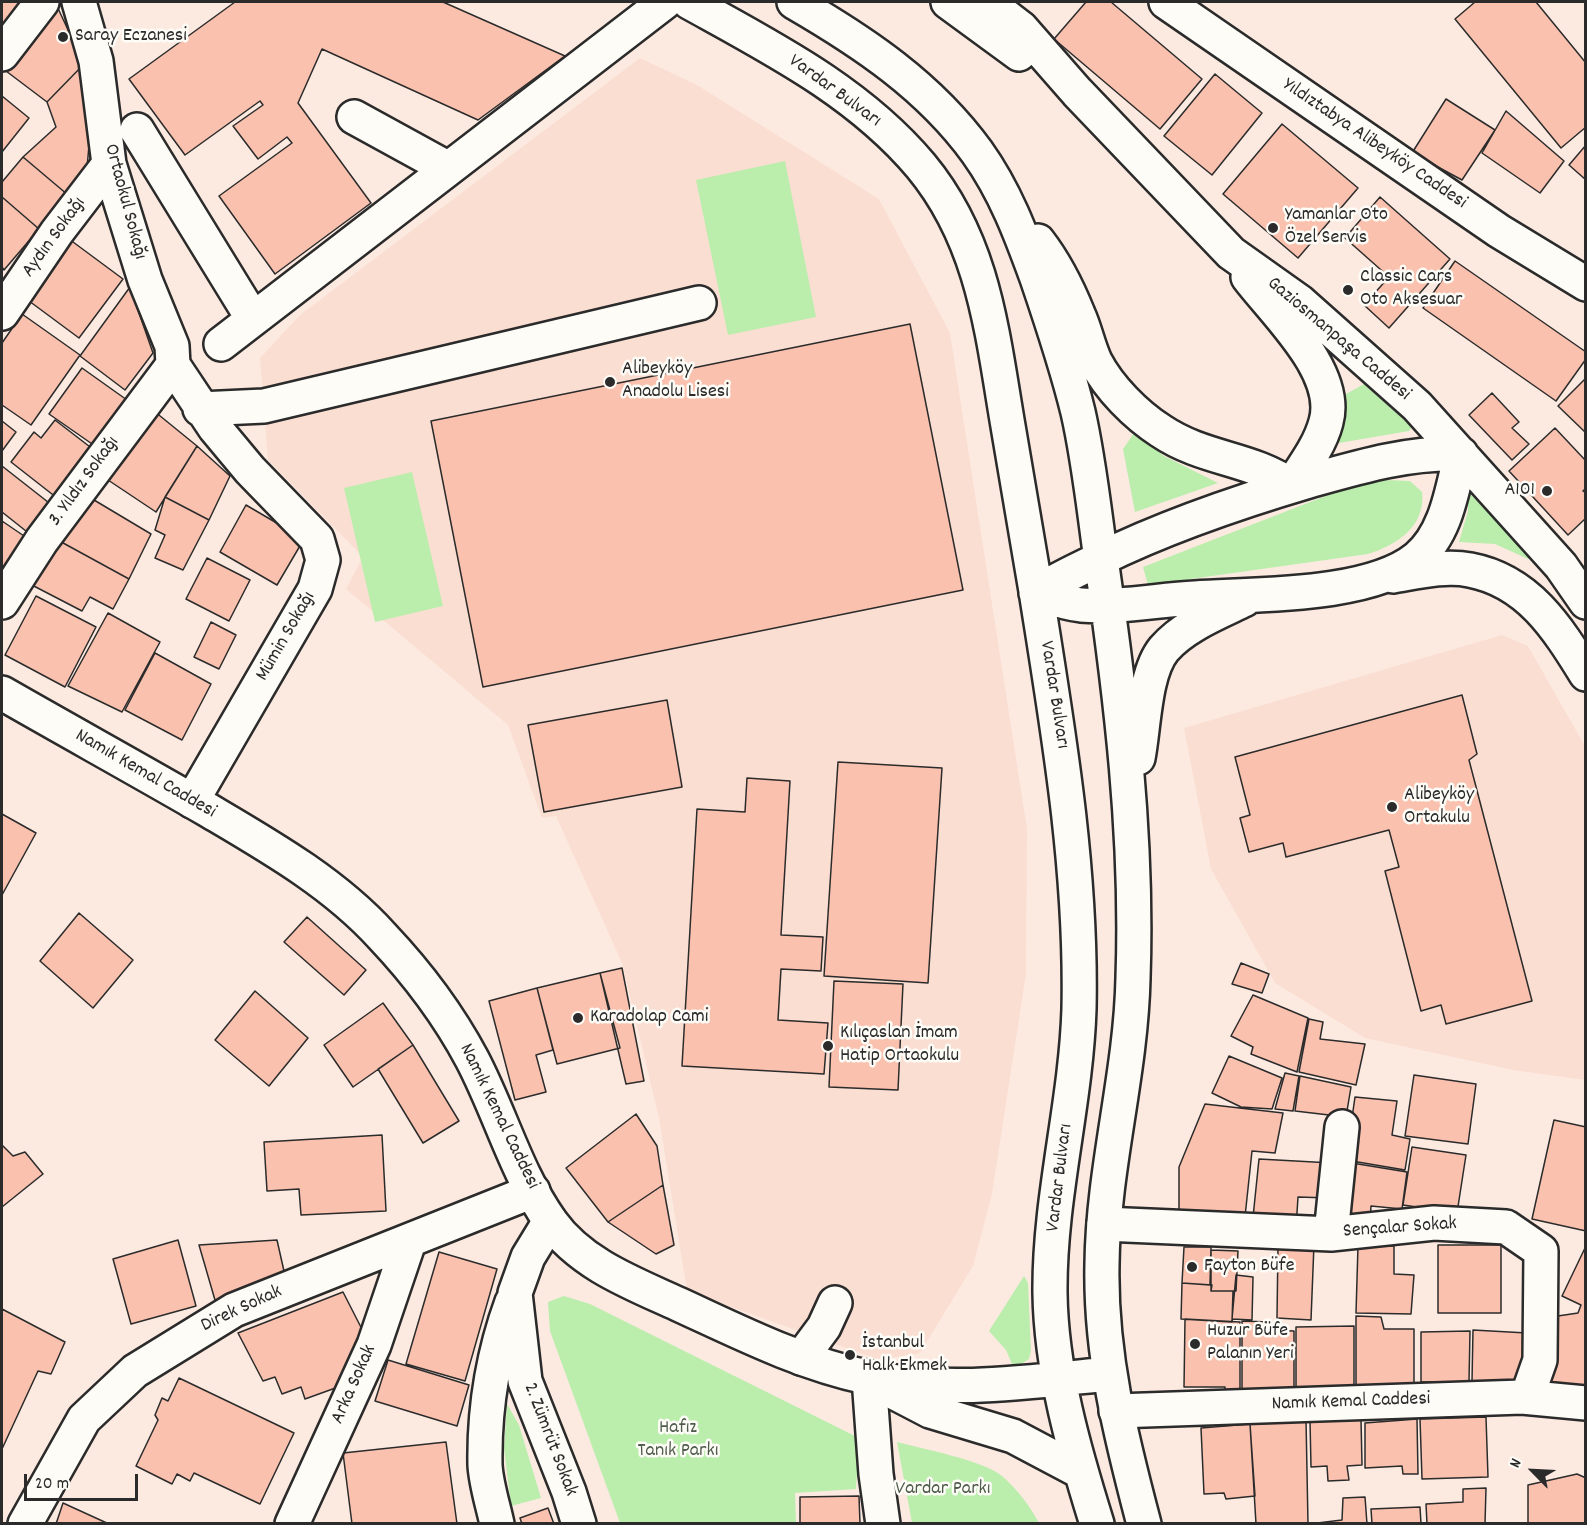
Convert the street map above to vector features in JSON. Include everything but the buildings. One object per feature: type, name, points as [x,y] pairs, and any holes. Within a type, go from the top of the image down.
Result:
[{"type":"main road","points":[[2,54],[42,2]]},
{"type":"main road","points":[[221,344],[665,2]]},
{"type":"main road","name":"Vardar Bulvarı","points":[[689,2],[822,79],[875,118],[922,168],[955,219],[973,255],[996,344],[1050,668],[1076,868],[1079,1011],[1056,1214],[1050,1293],[1054,1340],[1061,1379],[1081,1472],[1097,1524]]},
{"type":"main road","points":[[794,2],[874,51],[944,112],[978,153],[1015,216],[1052,261],[1078,313],[1095,362],[1114,389],[1160,430],[1184,445],[1209,455],[1273,473],[1292,486]]},
{"type":"main road","name":"Gaziosmanpaşa Caddesi","points":[[948,2],[1023,57],[1077,92]]},
{"type":"main road","name":"Gaziosmanpaşa Caddesi","points":[[987,2],[1021,28],[1077,92],[1231,253],[1300,302],[1417,406],[1561,566],[1586,602]]},
{"type":"main road","name":"Yıldıztabya Alibeyköy Caddesi","points":[[1166,2],[1499,231],[1586,284]]},
{"type":"main road","name":"Ortaokul Sokağı","points":[[87,6],[109,164],[145,280],[172,346],[173,365]]},
{"type":"main road","points":[[354,117],[447,168]]},
{"type":"main road","points":[[137,130],[253,319]]},
{"type":"main road","name":"Aydın Sokağı","points":[[2,313],[57,232],[109,164]]},
{"type":"main road","points":[[1015,216],[1043,295],[1077,411],[1088,466],[1108,605],[1127,789],[1133,864],[1133,981],[1126,1062],[1104,1224],[1102,1327],[1108,1374],[1144,1524]]},
{"type":"main road","points":[[1231,253],[1312,357],[1327,389],[1327,419],[1320,437],[1292,486]]},
{"type":"main road","points":[[200,409],[264,406],[699,303]]},
{"type":"main road","name":"Mümin Sokağı","points":[[173,365],[200,409],[250,470],[317,539],[323,560],[315,590],[192,801]]},
{"type":"main road","name":"3. Yıldız Sokağı","points":[[2,602],[42,540],[173,365]]},
{"type":"main road","points":[[1036,593],[1059,578],[1158,532],[1292,486],[1398,458],[1440,453],[1461,454],[1442,524],[1431,542],[1417,558],[1385,577]]},
{"type":"main road","points":[[1036,593],[1066,603],[1108,605],[1251,597],[1331,587],[1435,569],[1469,570],[1504,581],[1552,620],[1586,674]]},
{"type":"main road","points":[[1127,789],[1138,756],[1143,715],[1152,679],[1164,650],[1189,629],[1251,597]]},
{"type":"main road","name":"Namık Kemal Caddesi","points":[[2,693],[192,801],[304,869],[380,933],[432,994],[466,1050],[533,1191],[550,1221],[569,1244],[592,1261],[645,1289],[801,1358],[869,1378],[920,1384],[1001,1386],[1108,1374]]},
{"type":"main road","points":[[1331,1234],[1342,1127]]},
{"type":"main road","name":"Direk Sokak","points":[[25,1524],[84,1419],[135,1371],[234,1310],[533,1191]]},
{"type":"main road","name":"2. Zümrüt Sokak","points":[[550,1221],[528,1257],[515,1293],[525,1381],[569,1492],[579,1524]]},
{"type":"main road","name":"Sençalar Sokak","points":[[1104,1224],[1331,1234],[1434,1223],[1506,1227],[1541,1251],[1540,1360],[1527,1397]]},
{"type":"main road","name":"Arka Sokak","points":[[292,1524],[374,1345],[409,1242]]},
{"type":"main road","points":[[497,1524],[485,1467],[488,1401],[497,1344],[515,1293]]},
{"type":"main road","points":[[801,1358],[824,1327],[835,1304]]},
{"type":"main road","points":[[869,1378],[908,1401],[1012,1436],[1081,1472]]},
{"type":"main road","points":[[869,1378],[876,1474],[884,1524]]},
{"type":"main road","name":"Namık Kemal Caddesi","points":[[1116,1411],[1527,1397],[1586,1403]]},
{"type":"shaded area","points":[[640,58],[697,85],[879,199],[950,333],[1027,829],[1026,974],[992,1194],[973,1266],[920,1353],[879,1360],[687,1291],[659,1118],[622,963],[556,816],[542,818],[508,725],[346,589],[363,557],[268,460],[260,358],[300,315]]},
{"type":"shaded area","name":"Alibeyköy Ortakulu","points":[[1502,635],[1528,646],[1585,746],[1585,1080],[1513,1070],[1365,1038],[1275,983],[1211,869],[1184,728]]},
{"type":"green space","points":[[785,161],[816,317],[728,335],[696,180]]},
{"type":"green space","points":[[1364,384],[1412,427],[1409,431],[1333,444],[1345,415],[1346,394]]},
{"type":"green space","points":[[1134,433],[1164,456],[1218,483],[1135,512],[1123,449]]},
{"type":"green space","points":[[412,472],[443,606],[375,622],[344,488]]},
{"type":"green space","points":[[1410,481],[1422,492],[1422,504],[1419,515],[1407,532],[1379,550],[1368,554],[1148,585],[1143,567],[1341,490],[1365,482]]},
{"type":"green space","points":[[1468,492],[1532,554],[1528,559],[1495,544],[1459,542],[1468,511]]},
{"type":"green space","points":[[1024,1276],[1028,1283],[1031,1351],[1029,1359],[1018,1366],[1012,1364],[1006,1350],[989,1331]]},
{"type":"green space","name":"Hafız Tanık Parkı","points":[[564,1296],[590,1304],[859,1438],[856,1489],[795,1493],[796,1523],[620,1523],[550,1331],[548,1302]]},
{"type":"green space","points":[[507,1404],[519,1425],[541,1498],[511,1506],[504,1448]]},
{"type":"green space","name":"Vardar Parkı","points":[[897,1442],[967,1460],[993,1470],[1018,1492],[1039,1523],[912,1523]]},
{"type":"place","name":"Saray Eczanesi","points":[[63,37]]},
{"type":"place","name":"Yamanlar Oto Özel Servis","points":[[1273,228]]},
{"type":"place","name":"Classic Cars Oto Aksesuar","points":[[1348,290]]},
{"type":"place","name":"Alibeyköy Anadolu Lisesi","points":[[610,382]]},
{"type":"place","name":"A101","points":[[1547,491]]},
{"type":"place","name":"Alibeyköy Ortakulu","points":[[1392,807]]},
{"type":"place","name":"Karadolap Cami","points":[[578,1018]]},
{"type":"place","name":"Kılıçaslan İmam Hatip Ortaokulu","points":[[828,1046]]},
{"type":"place","name":"Fayton Büfe","points":[[1192,1267]]},
{"type":"place","name":"Huzur Büfe Palanın Yeri","points":[[1195,1344]]},
{"type":"place","name":"İstanbul Halk Ekmek","points":[[850,1355]]}]
